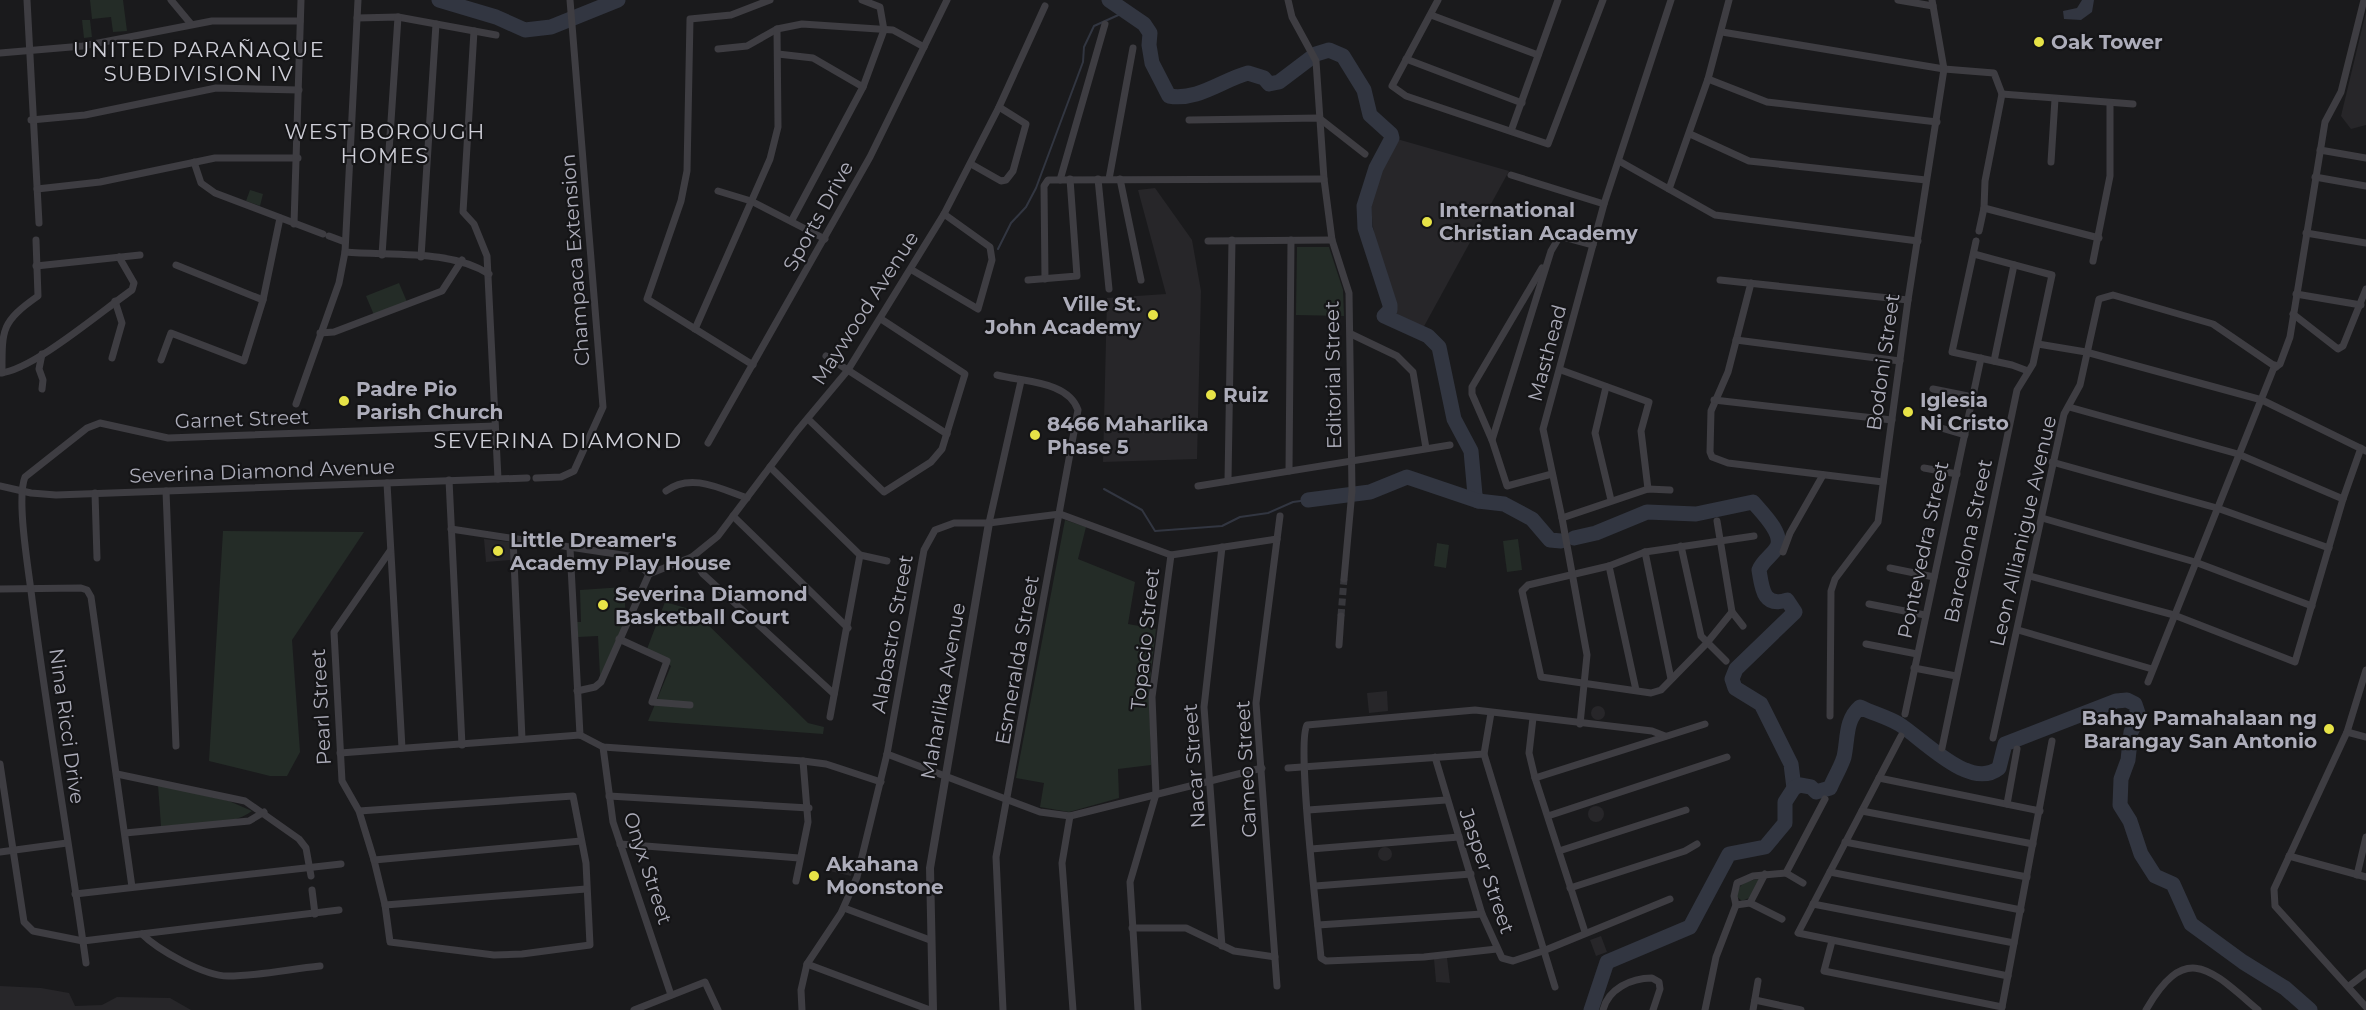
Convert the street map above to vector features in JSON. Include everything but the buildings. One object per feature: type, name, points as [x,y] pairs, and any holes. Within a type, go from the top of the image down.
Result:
[{"type":"street","points":[[27,0],[31,120],[39,223]]},
{"type":"street","points":[[171,0],[191,24]]},
{"type":"street","points":[[294,224],[301,0]]},
{"type":"street","points":[[296,404],[339,283],[345,252],[358,0]]},
{"type":"street","name":"Champaca Extension","points":[[536,478],[561,477],[574,471],[603,407],[570,0]]},
{"type":"street","points":[[753,365],[647,299],[681,201],[687,171],[690,18],[730,15],[770,0]]},
{"type":"street","points":[[792,220],[863,87],[884,30],[880,7],[862,0]]},
{"type":"street","name":"Sports Drive","points":[[708,443],[870,157],[947,0]]},
{"type":"street","name":"Editorial Street","points":[[1288,0],[1292,18],[1316,61],[1324,179],[1332,240],[1349,293],[1352,491],[1344,579]]},
{"type":"street","points":[[1438,0],[1392,86],[1406,96],[1548,144],[1603,0]]},
{"type":"street","points":[[1511,131],[1558,0]]},
{"type":"street","name":"Masthead","points":[[1580,724],[1587,655],[1543,429],[1605,204],[1671,0]]},
{"type":"street","points":[[1670,189],[1708,79],[1722,32],[1728,0]]},
{"type":"street","points":[[1898,0],[1932,3]]},
{"type":"street","points":[[2148,682],[2238,454],[2290,337],[2325,122],[2341,92],[2364,0]]},
{"type":"street","name":"Bodoni Street","points":[[1830,716],[1831,591],[1835,579],[1878,522],[1908,300],[1937,122],[1944,69],[1932,3]]},
{"type":"street","name":"Maywood Avenue","points":[[649,574],[692,557],[710,544],[848,370],[912,270],[944,214],[999,107],[1045,6]]},
{"type":"street","points":[[1431,15],[1538,55]]},
{"type":"street","points":[[357,18],[398,16],[496,35]]},
{"type":"street","points":[[382,255],[398,16]]},
{"type":"street","points":[[0,53],[83,46],[212,21],[300,21]]},
{"type":"street","points":[[421,257],[436,24]]},
{"type":"street","points":[[718,50],[747,46],[777,29],[802,24],[893,30],[924,47]]},
{"type":"street","points":[[1060,180],[1105,24]]},
{"type":"street","points":[[695,329],[770,159],[778,127],[777,29]]},
{"type":"street","points":[[474,31],[463,212],[474,225],[487,256],[498,479]]},
{"type":"street","points":[[1722,32],[1944,69],[1994,73],[2002,94],[1985,181],[1984,208],[1979,231]]},
{"type":"street","points":[[1109,179],[1133,48]]},
{"type":"street","points":[[778,54],[813,58],[863,87]]},
{"type":"street","points":[[1406,59],[1522,103]]},
{"type":"street","points":[[1708,79],[1767,102],[1937,122]]},
{"type":"street","points":[[31,120],[85,115],[216,88],[299,90]]},
{"type":"street","points":[[2002,94],[2133,104]]},
{"type":"street","points":[[2051,162],[2055,99]]},
{"type":"street","points":[[2093,261],[2110,176],[2110,103]]},
{"type":"street","points":[[971,164],[1001,181],[1006,180],[1013,171],[1026,124],[999,107]]},
{"type":"street","points":[[1189,120],[1319,118],[1365,154]]},
{"type":"street","points":[[1690,134],[1749,161],[1926,180]]},
{"type":"street","points":[[2320,150],[2366,158]]},
{"type":"street","points":[[37,189],[100,182],[229,156],[297,158]]},
{"type":"street","points":[[1619,161],[1715,215],[1918,241]]},
{"type":"street","points":[[194,162],[201,183],[215,193],[345,242]]},
{"type":"street","points":[[1511,175],[1605,204]]},
{"type":"street","points":[[2315,177],[2366,186]]},
{"type":"street","points":[[1045,279],[1046,182],[1098,179],[1324,179]]},
{"type":"street","points":[[1098,179],[1108,289]]},
{"type":"street","points":[[1120,179],[1142,280]]},
{"type":"street","points":[[1029,280],[1075,278],[1078,274],[1070,180]]},
{"type":"street","points":[[718,191],[751,201],[825,238]]},
{"type":"street","points":[[1984,208],[2099,238]]},
{"type":"street","points":[[912,270],[978,309],[992,260],[990,248],[944,214]]},
{"type":"street","points":[[161,360],[171,333],[244,361],[263,300],[280,219]]},
{"type":"street","points":[[2306,233],[2366,243]]},
{"type":"street","points":[[1552,474],[1507,486],[1492,440],[1472,394],[1472,387],[1560,236],[1593,245]]},
{"type":"street","points":[[36,240],[38,296],[15,312],[5,325],[1,373],[10,372],[42,354],[134,287],[119,257]]},
{"type":"street","points":[[1228,481],[1232,240]]},
{"type":"street","points":[[1289,471],[1291,240]]},
{"type":"street","points":[[1208,241],[1332,240]]},
{"type":"street","points":[[1976,241],[1952,352],[2028,371]]},
{"type":"street","points":[[345,252],[462,260],[489,274]]},
{"type":"street","points":[[1974,254],[2014,266],[1994,361]]},
{"type":"street","points":[[36,266],[140,255]]},
{"type":"street","points":[[1492,440],[1528,331],[1548,258]]},
{"type":"street","points":[[320,333],[334,332],[442,291],[462,260]]},
{"type":"street","points":[[176,266],[263,300]]},
{"type":"street","name":"Barcelona Street","points":[[1942,748],[2017,390],[2028,371],[2038,344],[2052,275],[2014,266]]},
{"type":"street","points":[[1720,280],[1908,300]]},
{"type":"street","points":[[1751,283],[1728,372],[1714,400],[1711,422],[1712,457],[1728,463],[1883,482]]},
{"type":"street","points":[[2293,314],[2338,349],[2343,346],[2366,289]]},
{"type":"street","points":[[2296,294],[2361,305]]},
{"type":"street","name":"Leon Allianigue Avenue","points":[[1993,738],[2030,576],[2052,462],[2064,414],[2080,385],[2099,299],[2113,295],[2213,324],[2278,363]]},
{"type":"street","points":[[112,358],[122,323],[115,301]]},
{"type":"street","points":[[808,419],[884,492],[931,462],[942,449],[965,374],[881,319]]},
{"type":"street","points":[[1351,334],[1397,356],[1413,372],[1426,448]]},
{"type":"street","points":[[1736,340],[1900,360]]},
{"type":"street","points":[[2030,576],[2174,615],[2295,662],[2343,499],[2363,450],[2262,400],[2086,352],[2038,344]]},
{"type":"street","points":[[42,354],[39,369],[44,380],[42,390]]},
{"type":"street","points":[[826,356],[947,434]]},
{"type":"street","name":"Pontevedra Street","points":[[1905,714],[1981,358]]},
{"type":"street","points":[[1561,370],[1649,402],[1641,432],[1648,489]]},
{"type":"street","name":"Esmeralda Street","points":[[997,375],[1062,390],[1072,397],[1078,410],[1008,801],[996,856],[1003,1010]]},
{"type":"street","name":"Maharlika Avenue","points":[[931,1010],[930,868],[989,523],[1021,381]]},
{"type":"street","points":[[1606,387],[1595,433],[1611,500]]},
{"type":"street","points":[[1933,389],[1973,398]]},
{"type":"street","points":[[1714,400],[1892,420]]},
{"type":"street","points":[[2069,407],[2238,454],[2343,499]]},
{"type":"street","name":"Garnet Street","points":[[23,492],[23,482],[29,472],[87,428],[100,423],[168,438],[495,426]]},
{"type":"street","points":[[1931,426],[1965,435]]},
{"type":"street","points":[[1198,486],[1450,445]]},
{"type":"street","points":[[2052,462],[2217,508],[2329,548]]},
{"type":"street","points":[[770,467],[860,555],[887,561]]},
{"type":"street","points":[[1924,468],[1957,474]]},
{"type":"street","points":[[1783,552],[1790,533],[1823,475]]},
{"type":"street","name":"Severina Diamond Avenue","points":[[0,486],[23,492],[47,494],[527,478]]},
{"type":"street","points":[[449,480],[462,745]]},
{"type":"street","points":[[666,490],[675,484],[696,482],[747,498]]},
{"type":"street","points":[[387,483],[402,748]]},
{"type":"street","points":[[1562,518],[1648,489],[1670,490]]},
{"type":"street","points":[[166,491],[176,746]]},
{"type":"street","name":"Nina Ricci Drive","points":[[23,492],[31,588],[86,963]]},
{"type":"street","points":[[95,493],[97,558]]},
{"type":"street","name":"Alabastro Street","points":[[802,1010],[801,990],[807,964],[844,908],[857,877],[887,754],[928,538],[943,525],[989,523],[1060,514],[1171,555],[1277,539]]},
{"type":"street","points":[[733,516],[848,628]]},
{"type":"street","name":"Cameo Street","points":[[1277,986],[1256,703],[1280,516]]},
{"type":"street","points":[[2042,518],[2195,562],[2312,606]]},
{"type":"street","points":[[1717,520],[1732,612],[1743,626]]},
{"type":"street","points":[[451,529],[629,556],[649,574],[601,682],[595,687],[577,691]]},
{"type":"street","points":[[1732,612],[1706,644],[1657,693],[1541,677],[1522,591],[1528,585],[1609,566],[1645,552],[1754,537]]},
{"type":"street","points":[[513,538],[522,739]]},
{"type":"street","points":[[1681,546],[1701,636],[1706,644],[1726,661]]},
{"type":"street","name":"Nacar Street","points":[[1222,547],[1204,707],[1222,946]]},
{"type":"street","points":[[570,548],[580,735]]},
{"type":"street","name":"Pearl Street","points":[[390,551],[333,632],[342,781],[359,811],[374,860],[386,905],[390,942],[494,955],[522,954],[590,945],[586,889]]},
{"type":"street","points":[[1645,552],[1671,679]]},
{"type":"street","points":[[830,717],[860,555]]},
{"type":"street","name":"Topacio Street","points":[[1138,1010],[1130,882],[1156,794],[1152,698],[1171,555]]},
{"type":"street","points":[[692,557],[703,574],[834,694]]},
{"type":"street","points":[[1609,566],[1636,690]]},
{"type":"street","points":[[1890,568],[1934,577]]},
{"type":"street","points":[[0,589],[87,590],[91,597],[132,887]]},
{"type":"street","points":[[1869,604],[1925,615]]},
{"type":"street","points":[[1339,645],[1341,616]]},
{"type":"street","points":[[2018,630],[2152,669]]},
{"type":"street","points":[[620,639],[667,661],[652,702],[690,705]]},
{"type":"street","points":[[1866,644],[1917,654]]},
{"type":"street","points":[[1914,668],[1956,676]]},
{"type":"street","points":[[2366,670],[2347,732],[2274,889],[2275,906],[2366,1007]]},
{"type":"street","points":[[1497,949],[1424,957],[1326,961],[1321,958],[1305,767],[1304,734],[1307,724],[1474,710],[1652,731],[1665,736]]},
{"type":"street","points":[[1491,713],[1484,754],[1555,987]]},
{"type":"street","points":[[1533,718],[1529,753],[1535,778],[1585,932]]},
{"type":"street","points":[[1535,778],[1706,724]]},
{"type":"street","points":[[2347,732],[2366,737]]},
{"type":"street","points":[[340,753],[580,735],[603,747],[826,764],[881,782]]},
{"type":"street","points":[[1901,736],[1798,933],[2008,976]]},
{"type":"street","points":[[1832,941],[1824,971],[2003,1008],[2052,741]]},
{"type":"street","name":"Onyx Street","points":[[603,747],[608,767],[609,796],[620,844],[671,995]]},
{"type":"street","points":[[2007,804],[2016,749]]},
{"type":"street","points":[[887,754],[1040,812],[1070,816],[1262,768]]},
{"type":"street","points":[[1288,768],[1484,754]]},
{"type":"street","name":"Jasper Street","points":[[1435,757],[1482,914],[1502,958],[1513,961],[1543,951],[1670,899]]},
{"type":"street","points":[[1548,816],[1727,757]]},
{"type":"street","points":[[796,881],[809,808],[803,761]]},
{"type":"street","points":[[0,764],[24,922],[33,931],[83,941],[339,910]]},
{"type":"street","points":[[117,774],[230,796],[264,812],[299,839],[306,848],[310,872]]},
{"type":"street","points":[[1879,778],[2040,810]]},
{"type":"street","points":[[359,811],[573,796],[586,863],[586,889],[386,905]]},
{"type":"street","points":[[609,796],[809,808]]},
{"type":"street","points":[[1786,873],[1825,799]]},
{"type":"street","points":[[1308,810],[1446,800]]},
{"type":"street","points":[[1559,851],[1686,810]]},
{"type":"street","points":[[1862,811],[2033,844]]},
{"type":"street","points":[[124,833],[249,821],[264,812]]},
{"type":"street","points":[[1070,816],[1062,863],[1073,1010]]},
{"type":"street","points":[[1311,849],[1458,837]]},
{"type":"street","points":[[2357,874],[2366,837]]},
{"type":"street","points":[[374,860],[581,841]]},
{"type":"street","points":[[1845,842],[2027,877]]},
{"type":"street","points":[[0,852],[67,843]]},
{"type":"street","points":[[620,844],[799,858]]},
{"type":"street","points":[[1570,888],[1685,851],[1697,844]]},
{"type":"street","points":[[2289,856],[2366,877]]},
{"type":"street","points":[[75,894],[310,872],[341,864]]},
{"type":"street","points":[[1830,872],[2021,910]]},
{"type":"street","points":[[1705,1010],[1716,957],[1736,905],[1734,896],[1737,883],[1741,879],[1765,874],[1786,873],[1803,883]]},
{"type":"street","points":[[1315,886],[1471,874]]},
{"type":"street","points":[[1750,903],[1765,874]]},
{"type":"street","points":[[312,890],[315,914]]},
{"type":"street","points":[[1736,905],[1750,903],[1782,919]]},
{"type":"street","points":[[1813,904],[2014,943]]},
{"type":"street","points":[[844,908],[930,940]]},
{"type":"street","points":[[1318,925],[1482,914]]},
{"type":"street","points":[[1132,927],[1186,928],[1222,946],[1275,957]]},
{"type":"street","points":[[142,934],[157,949],[170,956],[227,976],[320,966]]},
{"type":"street","points":[[807,964],[931,1010]]},
{"type":"street","points":[[2146,1010],[2160,986],[2174,972],[2189,968],[2215,973],[2258,1010]]},
{"type":"street","points":[[2349,986],[2366,973]]},
{"type":"street","points":[[1603,1010],[1608,995],[1613,990],[1645,978],[1652,978],[1659,982],[1660,989],[1653,1010]]},
{"type":"street","points":[[1753,1010],[1758,981]]},
{"type":"street","points":[[634,1010],[705,982],[718,1010]]},
{"type":"street","points":[[1755,1000],[1801,1010]]},
{"type":"shaded area","points":[[90,0],[123,0],[127,31],[113,32],[111,17],[92,19]]},
{"type":"shaded area","points":[[2082,0],[2094,0],[2092,12],[2081,20],[2064,19],[2063,11],[2077,8]]},
{"type":"shaded area","points":[[2366,12],[2366,125],[2351,129],[2341,116]]},
{"type":"shaded area","points":[[82,20],[90,20],[92,37],[84,38]]},
{"type":"shaded area","name":"International Christian Academy","points":[[1397,139],[1509,171],[1422,330],[1398,318],[1375,244],[1370,200],[1380,172]]},
{"type":"shaded area","name":"Ville St. John Academy","points":[[1155,188],[1192,240],[1201,291],[1197,459],[1103,462],[1107,298],[1166,294],[1138,190]]},
{"type":"shaded area","points":[[250,190],[263,194],[260,206],[246,201]]},
{"type":"shaded area","points":[[1297,247],[1329,247],[1343,290],[1344,316],[1296,315]]},
{"type":"shaded area","points":[[399,283],[407,302],[374,315],[366,296]]},
{"type":"shaded area","points":[[1065,520],[1086,527],[1078,559],[1135,582],[1128,624],[1156,629],[1149,689],[1151,765],[1118,769],[1119,798],[1069,812],[1040,807],[1044,783],[1016,778]]},
{"type":"shaded area","points":[[223,531],[364,532],[292,640],[300,752],[287,776],[270,776],[209,761]]},
{"type":"shaded area","name":"Little Dreamer's Academy Play House","points":[[484,539],[510,542],[511,560],[486,562]]},
{"type":"shaded area","points":[[1518,539],[1522,570],[1507,572],[1503,541]]},
{"type":"shaded area","points":[[1437,543],[1449,545],[1446,568],[1434,566]]},
{"type":"shaded area","points":[[624,587],[626,622],[600,676],[598,636],[578,637],[577,622],[581,622],[580,590]]},
{"type":"shaded area","points":[[665,602],[693,610],[808,723],[824,727],[823,734],[648,721],[671,666],[647,649]]},
{"type":"shaded area","points":[[1387,691],[1388,711],[1369,713],[1367,693]]},
{"type":"shaded area","points":[[1595,706],[1601,706],[1605,713],[1601,720],[1595,720],[1591,716],[1591,710]]},
{"type":"shaded area","points":[[158,785],[229,801],[252,811],[220,823],[161,826]]},
{"type":"shaded area","points":[[1596,806],[1604,814],[1596,822],[1588,814]]},
{"type":"shaded area","points":[[1385,847],[1390,849],[1392,854],[1390,859],[1385,861],[1380,859],[1378,854],[1380,849]]},
{"type":"shaded area","points":[[834,857],[854,863],[851,876],[830,871]]},
{"type":"shaded area","points":[[1759,879],[1749,898],[1742,901],[1736,896],[1744,883]]},
{"type":"shaded area","points":[[1601,936],[1607,952],[1596,956],[1590,940]]},
{"type":"shaded area","points":[[1447,958],[1450,983],[1436,982],[1434,959]]},
{"type":"shaded area","points":[[0,986],[41,988],[69,993],[75,1006],[102,1005],[117,997],[170,998],[191,1010],[0,1010]]},
{"type":"waterway","points":[[439,0],[496,17],[525,30],[551,27],[618,0]]},
{"type":"waterway","points":[[1109,0],[1144,24],[1150,33],[1152,63],[1169,96],[1190,96],[1248,73],[1264,78],[1269,84],[1279,82],[1316,54],[1329,50],[1343,56],[1364,90],[1370,115],[1391,134],[1392,138],[1376,168],[1364,206],[1365,228],[1390,305],[1390,310],[1384,316],[1428,336],[1439,347],[1454,419],[1471,451],[1475,495],[1478,501]]},
{"type":"waterway","points":[[998,249],[1011,223],[1026,207],[1036,188],[1083,62],[1084,47],[1094,26],[1125,12]]},
{"type":"waterway","points":[[1308,500],[1370,492],[1407,477],[1478,501],[1504,504],[1532,519],[1550,540],[1561,541]]},
{"type":"waterway","points":[[1104,489],[1142,510],[1155,531],[1222,526],[1240,517],[1268,513],[1293,502],[1308,500]]},
{"type":"waterway","points":[[1574,538],[1596,533],[1647,512],[1696,514],[1753,502],[1775,529],[1778,541],[1777,547],[1759,570],[1763,590],[1768,599],[1779,602],[1787,600],[1795,612],[1736,669],[1732,679],[1735,688],[1761,704],[1791,764],[1794,788]]},
{"type":"waterway","points":[[1591,1010],[1607,962],[1690,927],[1729,854],[1765,847],[1785,823],[1785,802],[1794,788],[1800,785],[1811,787],[1816,792],[1830,788],[1844,757],[1849,724],[1860,707],[1899,724],[1961,768],[1975,773],[1987,773],[1999,768],[2005,744],[2116,701],[2127,700],[2135,704],[2139,716],[2131,732],[2128,760],[2121,779],[2120,805],[2130,821],[2141,854],[2155,876],[2173,884],[2191,924],[2243,962],[2285,988],[2310,1010]]},
{"type":"tunnel","points":[[1341,616],[1344,579]]},
{"type":"place","name":"Oak Tower","points":[[2039,42]]},
{"type":"place","name":"International Christian Academy","points":[[1427,222]]},
{"type":"place","name":"Ville St. John Academy","points":[[1153,315]]},
{"type":"place","name":"Ruiz","points":[[1211,395]]},
{"type":"place","name":"Padre Pio Parish Church","points":[[344,401]]},
{"type":"place","name":"Iglesia Ni Cristo","points":[[1908,412]]},
{"type":"place","name":"8466 Maharlika Phase 5","points":[[1035,435]]},
{"type":"place","name":"Little Dreamer's Academy Play House","points":[[498,551]]},
{"type":"place","name":"Severina Diamond Basketball Court","points":[[603,605]]},
{"type":"place","name":"Bahay Pamahalaan ng Barangay San Antonio","points":[[2329,729]]},
{"type":"place","name":"Akahana Moonstone","points":[[814,876]]},
{"type":"district","name":"UNITED PARAÑAQUE SUBDIVISION IV","points":[[199,62]]},
{"type":"district","name":"WEST BOROUGH HOMES","points":[[385,144]]},
{"type":"district","name":"SEVERINA DIAMOND","points":[[558,441]]}]
